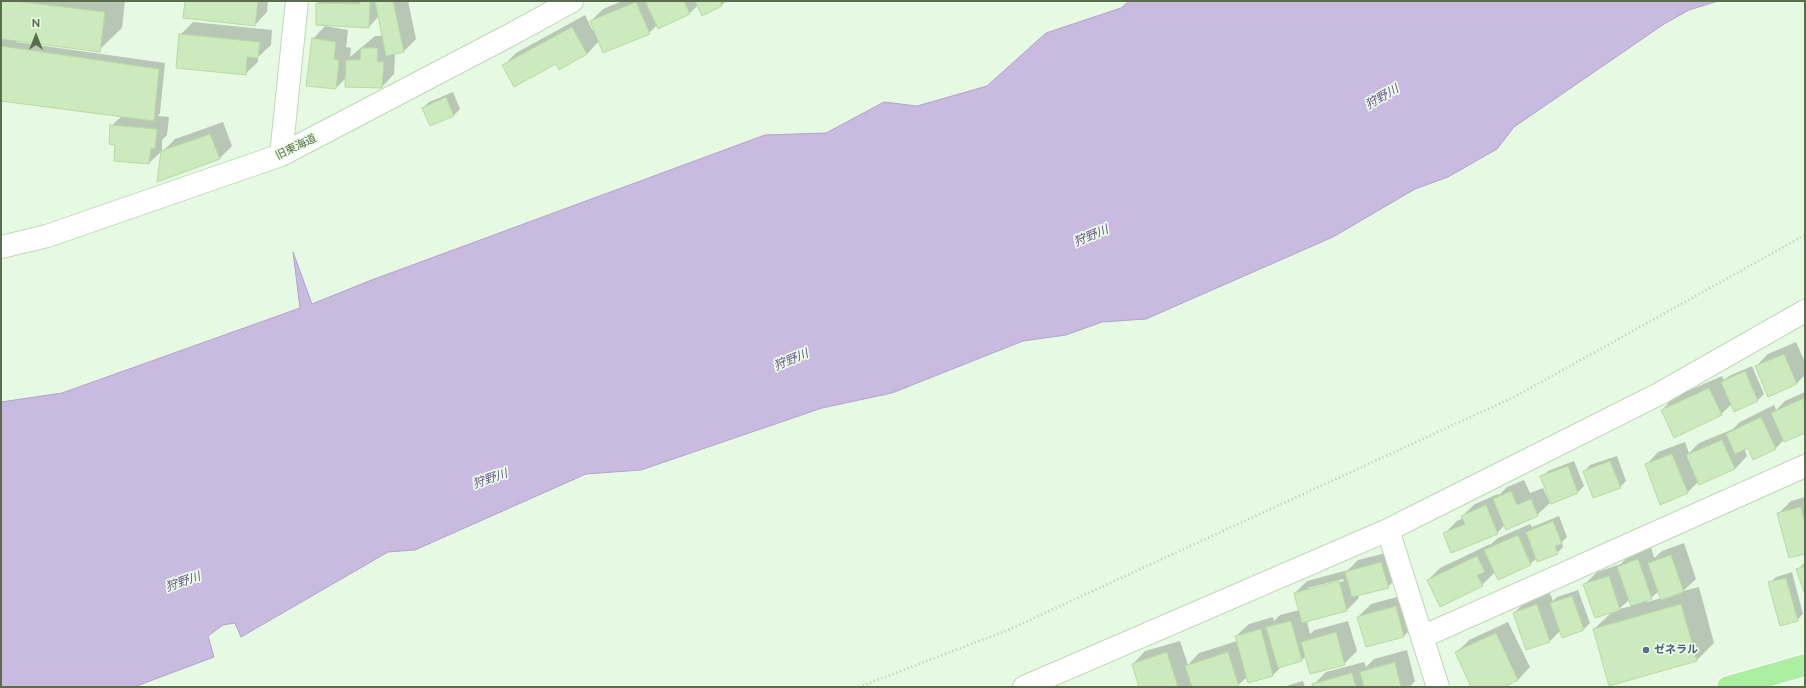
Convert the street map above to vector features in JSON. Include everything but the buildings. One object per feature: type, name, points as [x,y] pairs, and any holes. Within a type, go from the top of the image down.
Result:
[{"type":"main road","points":[[1728,687],[1805,665]]},
{"type":"street","points":[[281,155],[297,1]]},
{"type":"street","name":"旧東海道","points":[[1,247],[47,236],[281,155],[572,1]]},
{"type":"street","points":[[1024,687],[1388,530],[1659,394],[1805,311]]},
{"type":"street","points":[[1422,637],[1805,466]]},
{"type":"street","points":[[1388,530],[1438,687]]},
{"type":"path","points":[[859,687],[1008,630],[1516,396],[1805,235]]},
{"type":"water","name":"狩野川","points":[[1129,1],[1718,1],[1689,10],[1664,24],[1514,127],[1497,149],[1448,177],[1415,189],[1333,237],[1146,319],[1102,322],[1066,335],[1023,341],[892,393],[822,408],[641,470],[586,474],[415,550],[388,552],[241,637],[235,623],[223,625],[208,636],[214,657],[134,687],[1,687],[1,402],[62,393],[300,308],[293,252],[312,304],[369,281],[765,135],[826,133],[884,102],[917,106],[987,86],[1046,33],[1121,8]]},
{"type":"place","name":"ゼネラル","points":[[1646,650]]}]
